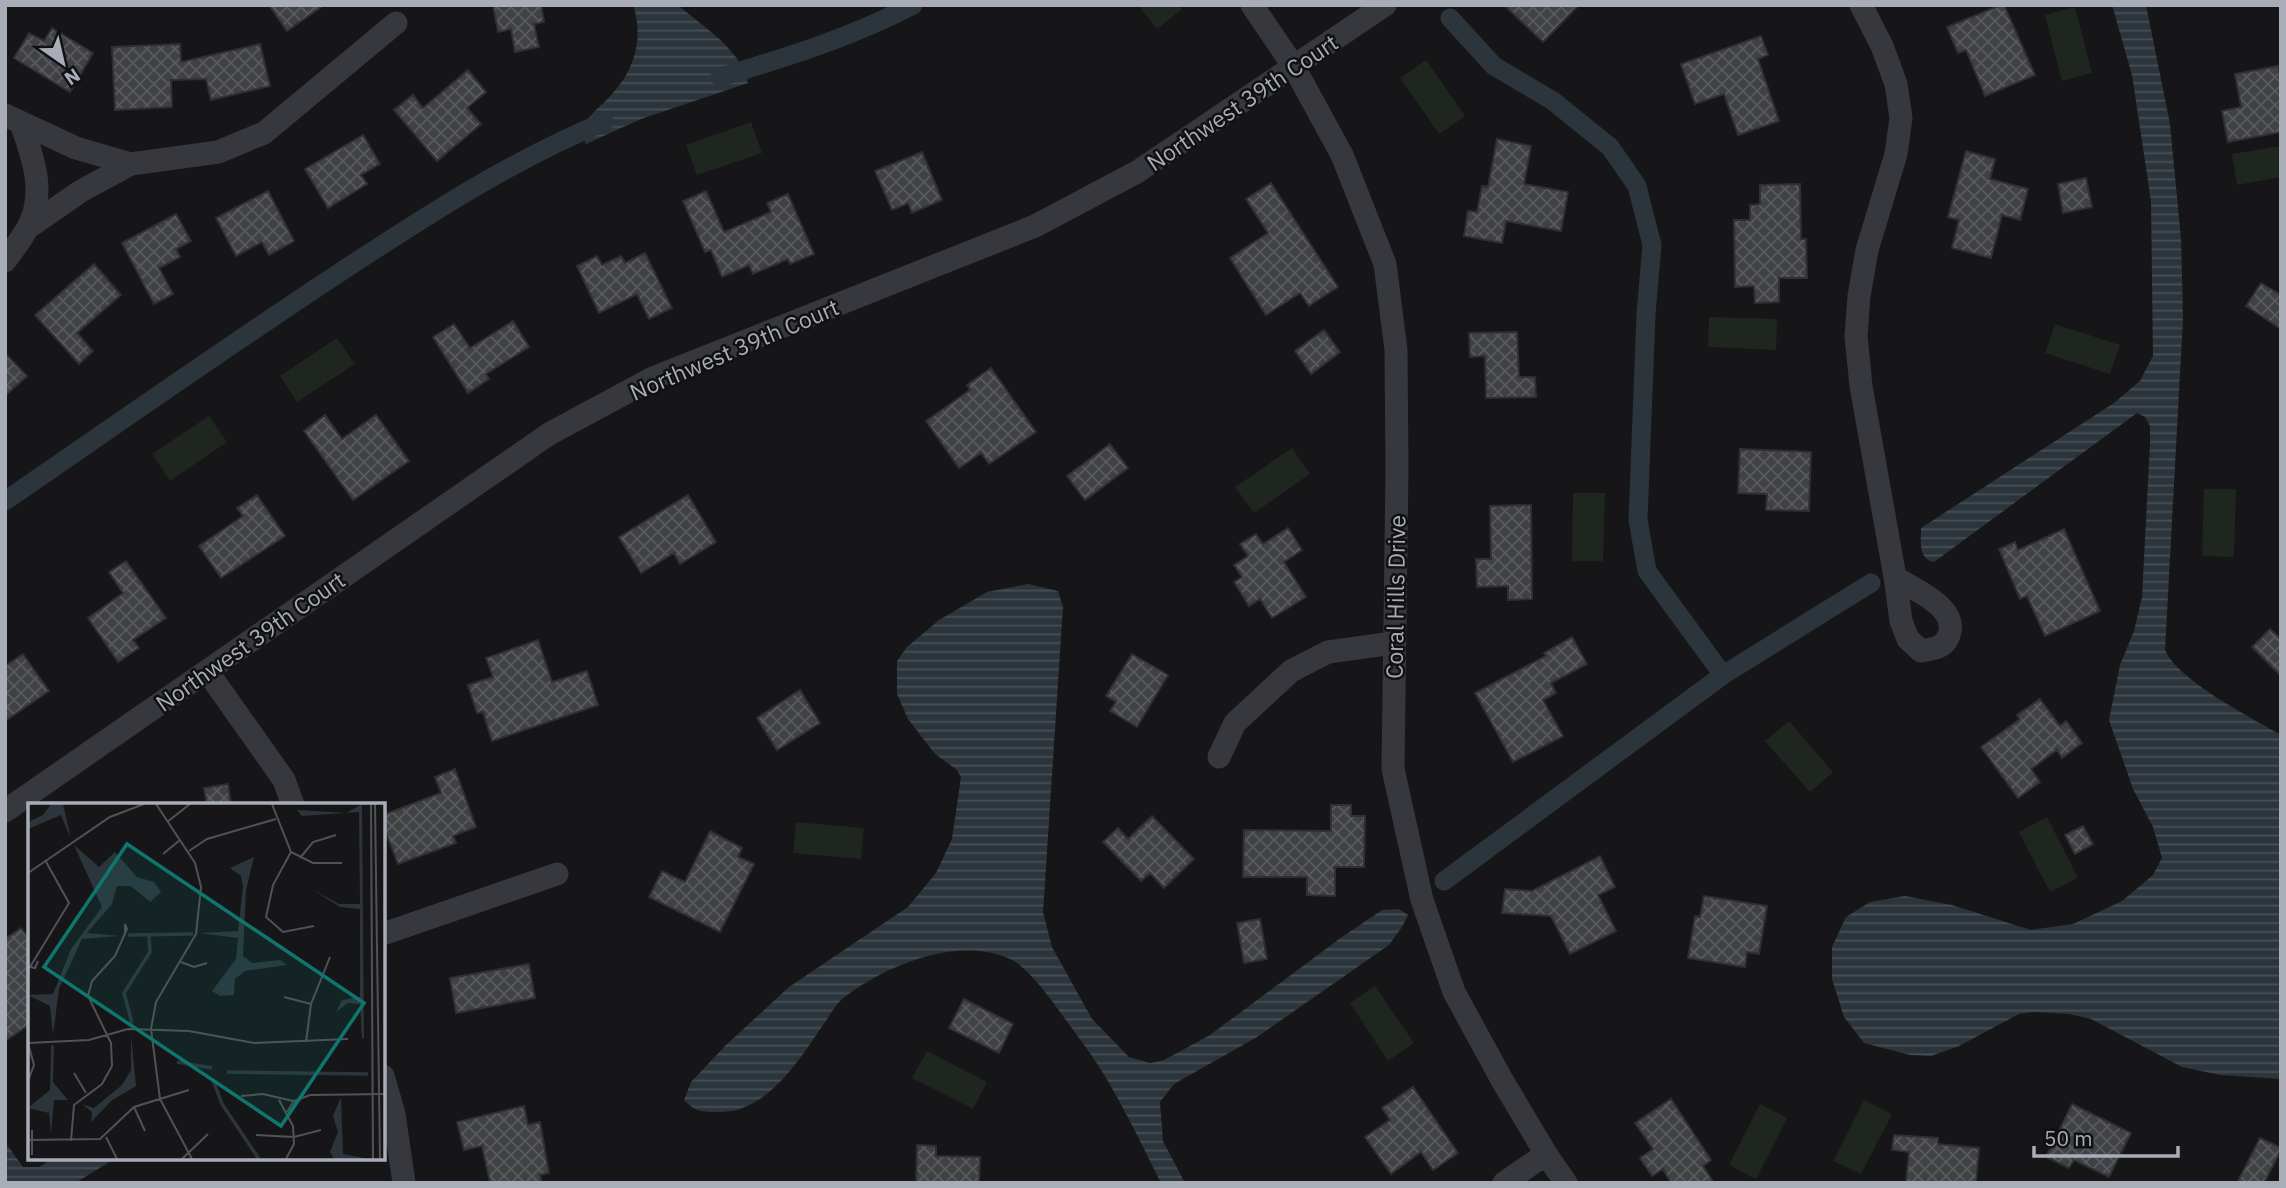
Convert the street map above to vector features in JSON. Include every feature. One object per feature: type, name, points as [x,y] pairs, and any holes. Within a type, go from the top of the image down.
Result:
[{"type":"street","name":"Coral Hills Drive","points":[[1252,5],[1294,66],[1342,155],[1385,264],[1396,350],[1398,470],[1393,643],[1393,769],[1422,900],[1454,992],[1502,1080],[1566,1183]]},
{"type":"street","name":"Northwest 39th Court","points":[[5,811],[549,434],[653,378],[1035,226],[1138,172],[1385,5]]},
{"type":"street","points":[[1861,5],[1887,58],[1896,84],[1901,118],[1896,154],[1867,250],[1856,336],[1861,386],[1895,578]]},
{"type":"street","points":[[5,261],[29,227],[82,191],[131,164],[218,152],[264,133],[396,23]]},
{"type":"street","points":[[13,119],[76,148],[131,164]]},
{"type":"street","points":[[13,119],[35,161],[38,191],[29,227]]},
{"type":"street","points":[[1219,757],[1235,723],[1291,671],[1328,652],[1393,643]]},
{"type":"street","points":[[207,671],[284,780],[292,803]]},
{"type":"street","points":[[385,933],[556,874]]},
{"type":"street","points":[[385,1083],[394,1114],[404,1183]]},
{"type":"street","points":[[1504,1183],[1546,1154]]},
{"type":"shaded area","points":[[633,5],[678,5],[729,49],[738,60],[748,83],[641,119],[586,144],[581,132],[584,125],[621,84],[632,63],[638,29]]},
{"type":"shaded area","points":[[1138,5],[1179,5],[1182,9],[1157,29]]},
{"type":"shaded area","points":[[2112,5],[2146,5],[2170,124],[2181,239],[2183,318],[2165,650],[2172,662],[2199,686],[2281,735],[2281,1079],[2220,1075],[2182,1067],[2091,1019],[2069,1014],[2019,1014],[1959,1046],[1931,1056],[1910,1055],[1864,1043],[1844,1017],[1832,979],[1832,947],[1846,917],[1870,902],[1905,896],[1952,905],[2031,930],[2073,924],[2122,901],[2153,875],[2162,858],[2153,827],[2133,789],[2109,720],[2120,665],[2134,631],[2142,597],[2150,444],[2150,426],[2145,417],[2137,413],[1934,562],[1925,557],[1921,544],[1921,528],[2114,403],[2140,381],[2153,356],[2151,201],[2132,75]]},
{"type":"shaded area","points":[[2075,7],[2092,73],[2062,81],[2045,15]]},
{"type":"shaded area","points":[[1426,60],[1465,116],[1439,134],[1400,78]]},
{"type":"shaded area","points":[[751,122],[762,153],[697,175],[686,145]]},
{"type":"shaded area","points":[[2281,146],[2281,177],[2237,185],[2232,154]]},
{"type":"shaded area","points":[[1709,317],[1777,319],[1776,350],[1708,347]]},
{"type":"shaded area","points":[[2055,324],[2120,345],[2110,374],[2045,353]]},
{"type":"shaded area","points":[[337,338],[355,364],[297,402],[280,376]]},
{"type":"shaded area","points":[[209,416],[227,442],[170,481],[152,454]]},
{"type":"shaded area","points":[[1292,448],[1310,474],[1254,513],[1235,487]]},
{"type":"shaded area","points":[[2204,489],[2236,489],[2234,557],[2202,556]]},
{"type":"shaded area","points":[[1573,493],[1605,493],[1603,561],[1572,561]]},
{"type":"shaded area","points":[[1028,584],[1058,591],[1063,607],[1043,912],[1052,947],[1092,1019],[1129,1057],[1150,1063],[1164,1060],[1210,1035],[1382,910],[1399,909],[1408,915],[1402,927],[1389,945],[1257,1037],[1174,1084],[1160,1102],[1163,1141],[1185,1183],[1161,1183],[1107,1079],[1054,1003],[1023,968],[1010,959],[990,952],[945,952],[879,975],[839,1002],[804,1053],[768,1093],[739,1109],[711,1112],[693,1107],[684,1100],[691,1082],[726,1045],[789,987],[908,907],[936,873],[952,839],[961,777],[956,769],[935,754],[908,719],[897,694],[897,661],[907,647],[939,620],[987,592]]},
{"type":"shaded area","points":[[1789,721],[1833,772],[1810,792],[1765,741]]},
{"type":"shaded area","points":[[2047,817],[2078,878],[2050,892],[2019,832]]},
{"type":"shaded area","points":[[796,822],[864,828],[861,859],[793,853]]},
{"type":"shaded area","points":[[1375,986],[1414,1043],[1388,1061],[1350,1003]]},
{"type":"shaded area","points":[[927,1051],[987,1082],[973,1109],[912,1078]]},
{"type":"shaded area","points":[[1864,1100],[1892,1114],[1861,1174],[1833,1161]]},
{"type":"shaded area","points":[[1760,1104],[1787,1118],[1756,1179],[1729,1165]]},
{"type":"shaded area","points":[[5,1142],[23,1167],[39,1167],[50,1160],[113,1160],[75,1183],[5,1183]]},
{"type":"building","points":[[269,5],[324,5],[287,31]]},
{"type":"building","points":[[493,5],[541,5],[544,22],[534,24],[539,47],[515,52],[511,29],[498,32]]},
{"type":"building","points":[[1504,5],[1579,5],[1543,42]]},
{"type":"building","points":[[2004,5],[2035,75],[1985,96],[1966,50],[1958,53],[1947,27]]},
{"type":"building","points":[[52,28],[93,53],[70,92],[14,58],[29,33],[44,41]]},
{"type":"building","points":[[1761,36],[1768,55],[1758,59],[1779,121],[1738,135],[1724,94],[1695,104],[1681,64]]},
{"type":"building","points":[[180,44],[181,62],[260,44],[270,86],[211,100],[206,79],[171,80],[172,107],[115,110],[112,47]]},
{"type":"building","points":[[2278,66],[2281,80],[2281,132],[2228,142],[2222,111],[2241,107],[2235,74]]},
{"type":"building","points":[[468,70],[486,92],[467,108],[481,124],[437,161],[394,110],[413,95],[423,108]]},
{"type":"building","points":[[363,135],[380,164],[361,175],[367,184],[328,208],[305,169]]},
{"type":"building","points":[[1497,139],[1531,146],[1524,184],[1568,192],[1561,231],[1506,221],[1502,243],[1464,236],[1468,211],[1477,212],[1482,186],[1488,187]]},
{"type":"building","points":[[1966,151],[1995,159],[1990,179],[2028,189],[2020,220],[2002,215],[1991,258],[1952,248],[1959,220],[1948,217]]},
{"type":"building","points":[[922,152],[942,200],[912,213],[908,203],[892,210],[875,171]]},
{"type":"building","points":[[2086,178],[2092,207],[2063,213],[2058,184]]},
{"type":"building","points":[[1271,183],[1338,287],[1309,306],[1300,293],[1266,315],[1230,258],[1268,233],[1246,199]]},
{"type":"building","points":[[1800,184],[1801,239],[1806,239],[1807,278],[1779,278],[1779,302],[1755,303],[1754,286],[1735,287],[1734,220],[1750,220],[1750,205],[1760,204],[1760,185]]},
{"type":"building","points":[[268,191],[294,241],[269,255],[262,242],[236,256],[216,218]]},
{"type":"building","points":[[706,191],[724,232],[771,212],[767,203],[788,194],[814,254],[790,264],[788,259],[753,274],[749,265],[722,277],[711,250],[705,252],[683,201]]},
{"type":"building","points":[[176,214],[191,241],[176,249],[180,257],[159,268],[173,294],[154,304],[122,243]]},
{"type":"building","points":[[645,253],[672,308],[649,319],[637,294],[599,313],[577,266],[597,256],[602,265],[621,256],[625,263]]},
{"type":"building","points":[[94,264],[121,295],[77,333],[93,351],[79,364],[35,315]]},
{"type":"building","points":[[2261,283],[2281,295],[2281,329],[2246,306]]},
{"type":"building","points":[[513,321],[529,347],[486,374],[489,379],[468,393],[433,337],[454,324],[470,348]]},
{"type":"building","points":[[1324,330],[1340,352],[1311,374],[1295,351]]},
{"type":"building","points":[[1517,332],[1519,377],[1535,377],[1536,397],[1486,398],[1485,356],[1470,357],[1469,333]]},
{"type":"building","points":[[5,353],[27,376],[5,396]]},
{"type":"building","points":[[991,368],[1036,432],[989,464],[981,453],[959,468],[926,421],[970,390],[967,385]]},
{"type":"building","points":[[325,415],[342,439],[376,415],[409,461],[353,500],[304,431]]},
{"type":"building","points":[[1110,444],[1128,468],[1085,500],[1067,476]]},
{"type":"building","points":[[1740,449],[1811,452],[1809,511],[1766,510],[1767,494],[1738,493]]},
{"type":"building","points":[[257,495],[285,536],[221,578],[199,546],[243,516],[237,508]]},
{"type":"building","points":[[688,495],[716,542],[680,564],[674,553],[641,573],[619,537]]},
{"type":"building","points":[[1531,505],[1532,599],[1508,600],[1508,586],[1477,587],[1476,559],[1491,559],[1490,506]]},
{"type":"building","points":[[1288,528],[1302,550],[1284,562],[1306,597],[1272,618],[1260,599],[1249,606],[1234,582],[1242,577],[1234,565],[1248,556],[1240,544],[1256,534],[1263,544]]},
{"type":"building","points":[[2064,529],[2100,611],[2045,636],[2027,596],[2020,599],[1999,549],[2015,542],[2018,550]]},
{"type":"building","points":[[126,561],[166,618],[133,640],[139,648],[118,662],[88,618],[123,593],[109,572]]},
{"type":"building","points":[[2270,629],[2281,639],[2281,676],[2252,647]]},
{"type":"building","points":[[1572,637],[1587,664],[1551,683],[1556,693],[1543,700],[1563,736],[1513,762],[1475,693],[1546,656],[1544,653]]},
{"type":"building","points":[[538,640],[552,682],[587,671],[598,705],[492,741],[483,712],[477,713],[468,685],[493,677],[486,658]]},
{"type":"building","points":[[23,654],[49,691],[5,721],[5,666]]},
{"type":"building","points":[[1132,654],[1168,675],[1137,727],[1110,711],[1116,702],[1106,696]]},
{"type":"building","points":[[800,690],[820,723],[777,750],[757,718]]},
{"type":"building","points":[[2040,699],[2060,726],[2066,721],[2082,743],[2062,758],[2057,750],[2031,769],[2040,782],[2018,798],[1981,747],[2020,719],[2017,715]]},
{"type":"building","points":[[455,769],[476,827],[453,836],[456,843],[398,864],[385,830],[385,814],[441,793],[435,777]]},
{"type":"building","points":[[228,784],[231,803],[207,803],[204,788]]},
{"type":"building","points":[[1331,805],[1351,805],[1351,816],[1365,816],[1364,867],[1335,867],[1335,896],[1307,895],[1307,877],[1243,877],[1244,830],[1331,831]]},
{"type":"building","points":[[1152,816],[1194,859],[1164,888],[1150,873],[1141,881],[1103,842],[1118,828],[1128,839]]},
{"type":"building","points":[[2083,826],[2093,844],[2075,854],[2065,835]]},
{"type":"building","points":[[710,831],[742,848],[738,857],[754,864],[720,932],[649,897],[662,871],[685,882]]},
{"type":"building","points":[[1600,856],[1615,887],[1598,895],[1616,931],[1570,954],[1551,916],[1502,913],[1505,889],[1532,891]]},
{"type":"building","points":[[1704,896],[1767,906],[1759,954],[1747,952],[1745,967],[1688,958],[1695,916],[1700,917]]},
{"type":"building","points":[[1260,919],[1267,959],[1244,963],[1237,923]]},
{"type":"building","points":[[21,928],[28,937],[28,1025],[5,1041],[5,939]]},
{"type":"building","points":[[529,964],[535,998],[456,1013],[450,978]]},
{"type":"building","points":[[964,999],[1013,1024],[999,1053],[949,1028]]},
{"type":"building","points":[[1413,1087],[1458,1153],[1433,1170],[1421,1152],[1391,1174],[1365,1137],[1390,1120],[1382,1108]]},
{"type":"building","points":[[1671,1099],[1711,1160],[1703,1166],[1714,1183],[1671,1183],[1663,1169],[1652,1176],[1640,1158],[1653,1149],[1635,1123]]},
{"type":"building","points":[[2072,1104],[2131,1133],[2109,1177],[2074,1160],[2069,1168],[2046,1157]]},
{"type":"building","points":[[524,1106],[528,1125],[540,1122],[549,1173],[540,1175],[542,1183],[490,1183],[482,1146],[464,1150],[457,1122]]},
{"type":"building","points":[[1894,1135],[1938,1138],[1938,1144],[1979,1148],[1976,1183],[1906,1183],[1909,1152],[1892,1150]]},
{"type":"building","points":[[2260,1138],[2281,1150],[2264,1183],[2237,1183]]},
{"type":"building","points":[[917,1145],[936,1146],[936,1156],[980,1157],[979,1183],[916,1183]]},
{"type":"waterway","points":[[720,77],[842,37],[913,5]]},
{"type":"waterway","points":[[1450,18],[1494,66],[1553,101],[1610,147],[1637,186],[1652,245],[1646,314],[1638,520],[1647,571],[1723,675]]},
{"type":"waterway","points":[[5,501],[405,230],[469,190],[535,154],[604,122]]},
{"type":"waterway","points":[[1444,881],[1723,675],[1871,583]]}]
